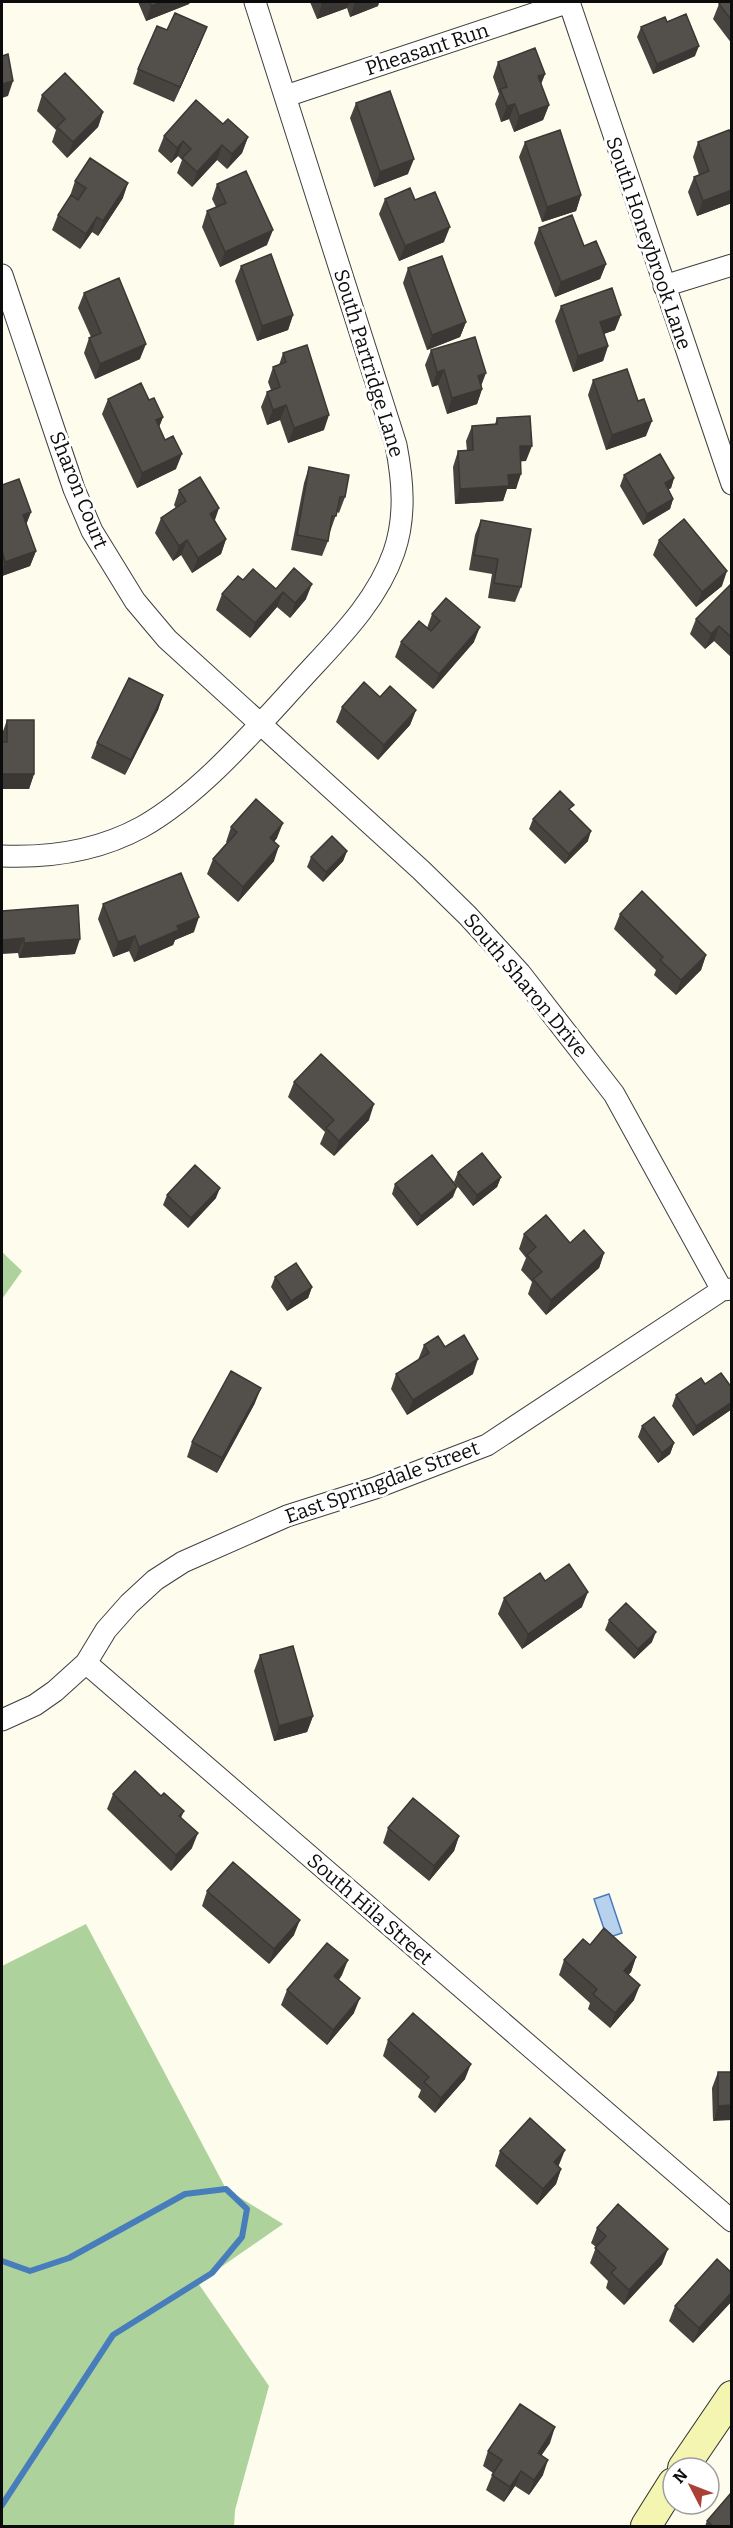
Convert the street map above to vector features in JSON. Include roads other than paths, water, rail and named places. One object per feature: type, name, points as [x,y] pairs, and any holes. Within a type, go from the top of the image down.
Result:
[{"type":"street","name":"South Partridge Lane","points":[[2,856],[40,858],[115,840],[167,811],[260,724],[358,616],[374,595],[395,550],[403,503],[402,474],[396,445],[255,2]]},
{"type":"street","name":"Pheasant Run","points":[[286,96],[569,2]]},
{"type":"street","name":"South Honeybrook Lane","points":[[569,2],[732,484]]},
{"type":"street","points":[[664,286],[732,265]]},
{"type":"street","name":"Sharon Court","points":[[2,275],[76,495],[104,555],[135,601],[167,639],[260,724]]},
{"type":"street","name":"South Sharon Drive","points":[[260,724],[421,870],[468,916],[520,973],[614,1094],[727,1289]]},
{"type":"street","name":"East Springdale Street","points":[[86,1663],[106,1630],[129,1604],[155,1581],[183,1562],[287,1516],[375,1488],[487,1445],[727,1289]]},
{"type":"street","points":[[2,1720],[35,1705],[86,1663]]},
{"type":"street","name":"South Hila Street","points":[[86,1663],[732,2221]]},
{"type":"street","points":[[691,2456],[732,2396]]},
{"type":"street","points":[[646,2526],[661,2502]]},
{"type":"water","points":[[609,1894],[622,1933],[607,1938],[594,1899]]},
{"type":"waterway","points":[[2,2261],[30,2271],[69,2258],[185,2194],[226,2189],[247,2209],[242,2237],[212,2273],[113,2335],[2,2505]]}]
